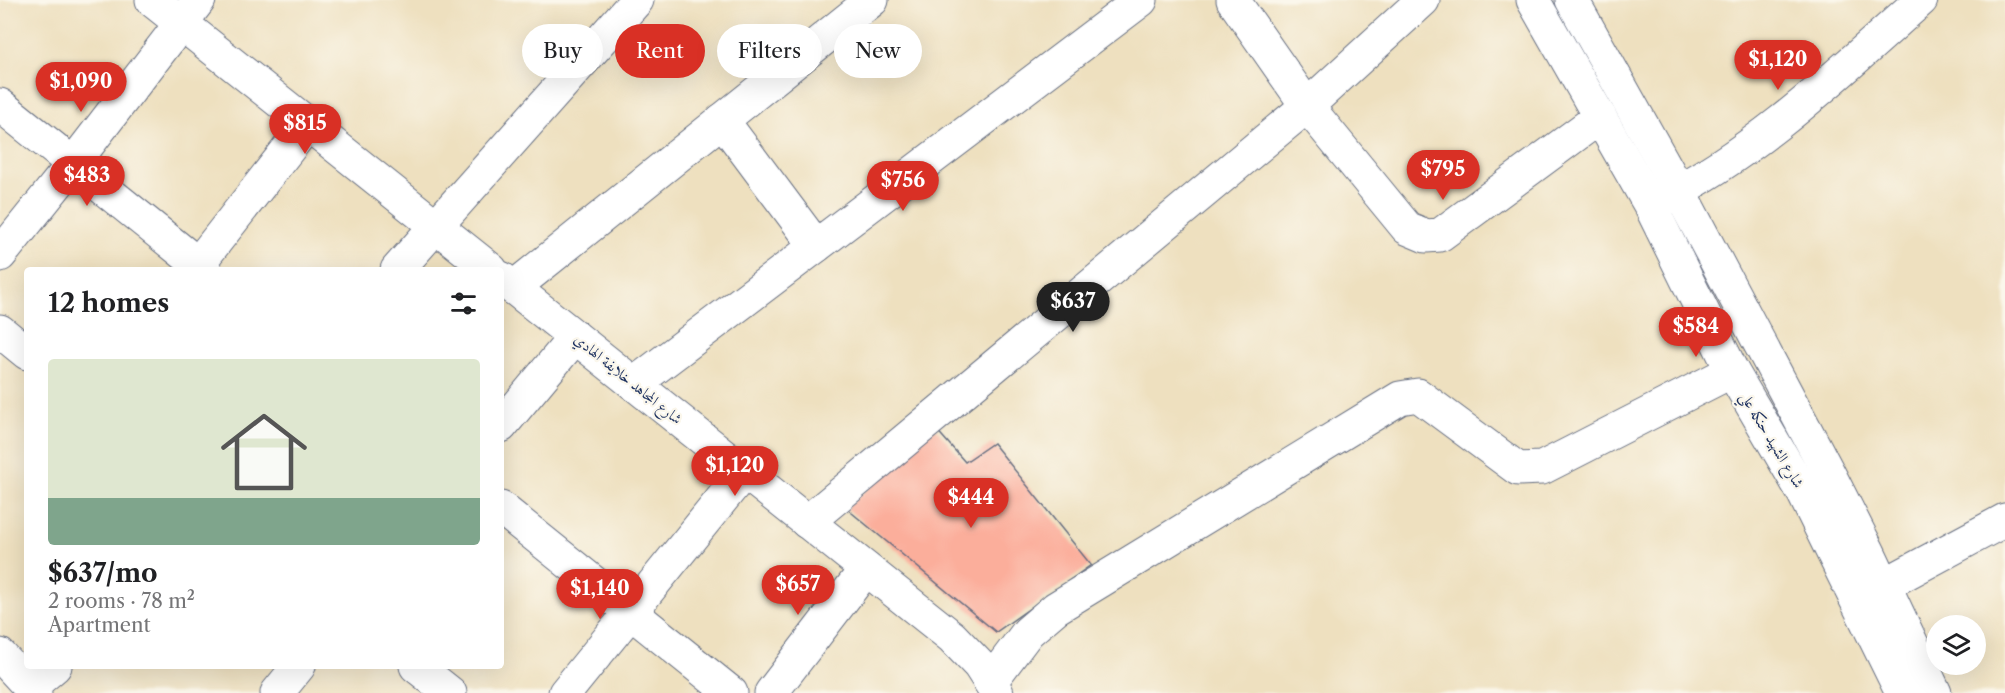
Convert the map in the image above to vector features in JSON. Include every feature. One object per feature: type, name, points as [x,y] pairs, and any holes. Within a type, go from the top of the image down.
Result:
[{"type":"street","name":"شارع المجاهد خلايفة الهادي","points":[[152,0],[190,12],[308,124],[487,267]]},
{"type":"street","points":[[400,267],[636,0]]},
{"type":"street","points":[[504,278],[722,120],[872,0]]},
{"type":"street","points":[[634,384],[1141,0]]},
{"type":"street","points":[[1233,0],[1307,106],[1407,228],[1426,236],[1440,235],[1600,117]]},
{"type":"street","points":[[807,522],[1307,106],[1423,0]]},
{"type":"street","name":"شارع الشهيد حنكه علي","points":[[1533,0],[1650,205],[1732,371],[1804,494],[1902,693]]},
{"type":"street","points":[[1572,0],[1679,191],[1830,476],[1935,693]]},
{"type":"street","points":[[1650,205],[1679,191],[1789,115],[1921,0]]},
{"type":"street","points":[[0,255],[190,12]]},
{"type":"street","points":[[0,105],[201,267],[308,124]]},
{"type":"street","points":[[722,120],[816,246]]},
{"type":"street","name":"شارع المجاهد خلايفة الهادي","points":[[504,281],[959,644],[979,665],[994,687]]},
{"type":"street","points":[[0,331],[24,351]]},
{"type":"street","points":[[504,422],[575,337]]},
{"type":"street","points":[[994,687],[1028,632],[1056,608],[1400,398],[1418,395],[1518,469],[1542,468],[1732,371]]},
{"type":"street","points":[[565,693],[744,472]]},
{"type":"street","points":[[504,510],[731,693]]},
{"type":"street","points":[[1884,585],[2005,520]]},
{"type":"street","points":[[771,693],[866,569]]},
{"type":"street","points":[[0,655],[33,690],[52,669]]},
{"type":"street","points":[[277,693],[297,669]]},
{"type":"street","points":[[420,669],[450,693]]},
{"type":"building","points":[[935,428],[965,462],[993,443],[1091,565],[996,632],[846,508]]}]
